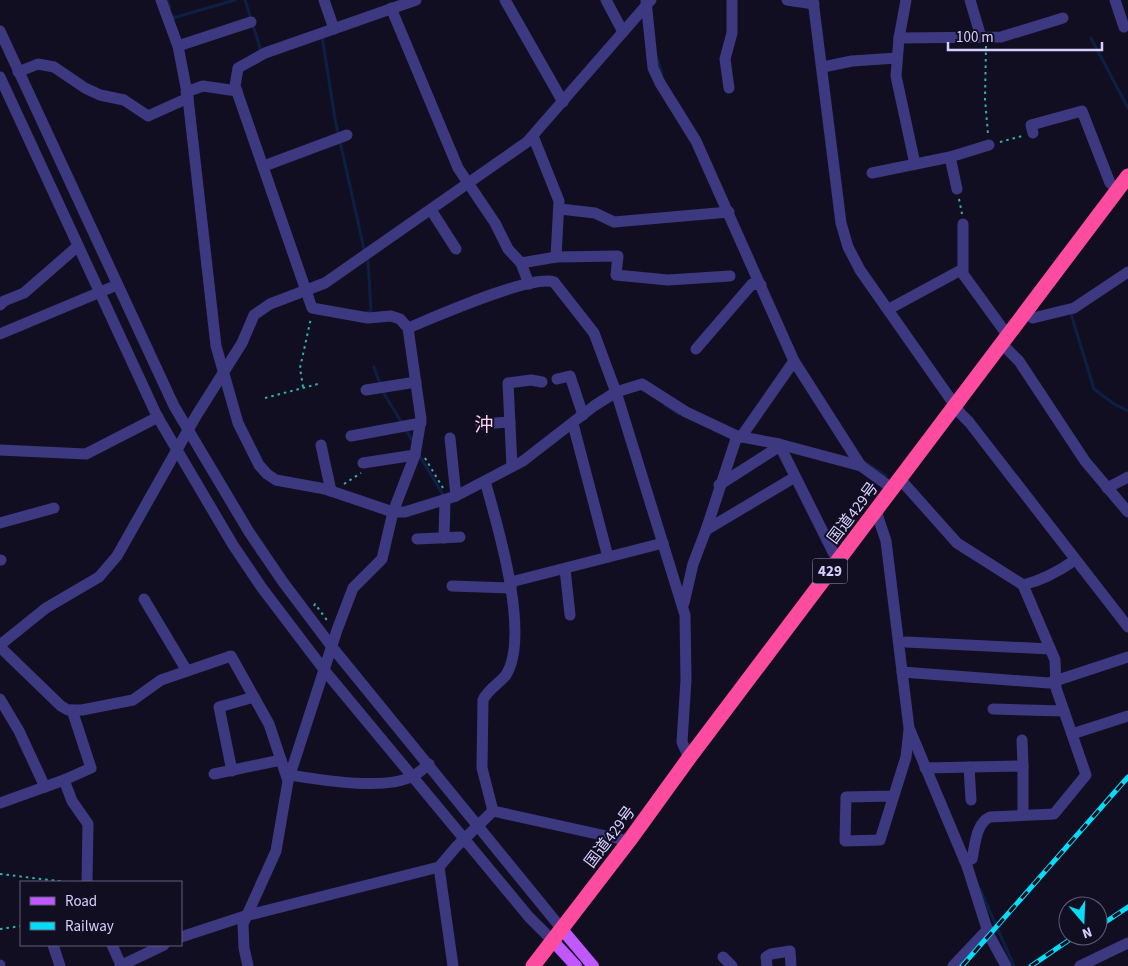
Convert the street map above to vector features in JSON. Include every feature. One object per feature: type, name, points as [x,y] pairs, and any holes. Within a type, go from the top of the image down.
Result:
[{"type":"highway","name":"国道429号","points":[[533,966],[1128,176]]},
{"type":"main road","points":[[561,928],[593,966]]},
{"type":"main road","points":[[552,940],[576,966]]},
{"type":"street","points":[[162,0],[178,46],[187,95],[216,346],[222,374],[246,440],[267,474],[276,480],[331,491],[392,512],[405,512],[486,484],[573,427],[583,415],[642,384],[686,412],[739,437],[780,445],[861,466],[897,484],[957,543],[1024,585],[1055,660],[1056,682],[1086,776],[1054,814],[990,817],[984,819],[980,826],[972,859]]},
{"type":"street","points":[[324,0],[334,29]]},
{"type":"street","points":[[248,966],[244,948],[243,924],[245,916],[276,850],[289,778],[353,588],[382,559],[392,512],[416,450],[421,423],[408,328],[400,319],[391,316],[368,318],[312,308],[307,290],[289,247],[280,210],[235,86],[238,68],[265,53],[398,4],[416,0]]},
{"type":"street","points":[[505,0],[564,102]]},
{"type":"street","points":[[606,0],[623,32]]},
{"type":"street","points":[[729,88],[725,59],[732,33],[732,0]]},
{"type":"street","points":[[787,0],[813,2],[825,66],[841,224],[848,247],[860,270],[891,308],[955,405],[1128,627]]},
{"type":"street","points":[[906,0],[897,58],[899,94],[915,164]]},
{"type":"street","points":[[970,0],[984,36]]},
{"type":"street","points":[[1115,0],[1124,27]]},
{"type":"street","points":[[289,778],[269,724],[231,656],[161,680],[132,700],[72,710],[61,706],[0,646],[46,608],[80,590],[108,568],[118,556],[188,431],[242,344],[254,315],[270,304],[325,283],[431,210],[533,136],[564,102],[647,2]]},
{"type":"street","points":[[647,2],[653,68],[660,83],[692,132],[794,361],[861,466]]},
{"type":"street","points":[[398,4],[458,168],[508,249],[521,263],[530,284]]},
{"type":"street","points":[[899,38],[1001,37],[1063,18]]},
{"type":"street","points":[[178,46],[251,22]]},
{"type":"street","points":[[0,31],[117,285],[188,431],[249,532],[283,582],[332,647],[561,928]]},
{"type":"street","points":[[825,66],[852,61],[897,58]]},
{"type":"street","points":[[18,72],[38,64],[54,67],[85,88],[100,95],[124,100],[148,116],[203,86],[237,91]]},
{"type":"street","points":[[0,77],[158,417],[177,452],[248,566],[325,671],[529,917],[552,940]]},
{"type":"street","points":[[1033,133],[1030,126],[1082,112],[1110,183],[1118,189]]},
{"type":"street","points":[[533,136],[548,170],[560,209],[556,257]]},
{"type":"street","points":[[264,166],[342,137]]},
{"type":"street","points":[[872,173],[950,157],[989,145]]},
{"type":"street","points":[[950,157],[957,189]]},
{"type":"street","points":[[560,209],[595,213],[614,222],[729,212]]},
{"type":"street","points":[[431,210],[456,249]]},
{"type":"street","points":[[963,224],[961,270],[1085,461],[1128,512]]},
{"type":"street","points":[[0,306],[4,301],[24,293],[78,246]]},
{"type":"street","points":[[521,263],[556,257],[618,256],[616,275],[668,280],[730,276]]},
{"type":"street","points":[[891,308],[961,270]]},
{"type":"street","points":[[1025,313],[1034,318],[1074,308],[1128,272]]},
{"type":"street","points":[[408,328],[545,279],[554,282],[594,333],[617,396],[686,615],[686,680],[682,742],[689,758]]},
{"type":"street","points":[[696,349],[752,284],[761,285]]},
{"type":"street","points":[[0,331],[117,285]]},
{"type":"street","points":[[683,606],[693,564],[706,530],[719,485],[739,437],[794,361]]},
{"type":"street","points":[[557,379],[570,376],[583,415]]},
{"type":"street","points":[[512,466],[508,384],[531,380],[542,382]]},
{"type":"street","points":[[366,390],[416,382]]},
{"type":"street","points":[[0,450],[15,449],[86,454],[158,417]]},
{"type":"street","points":[[481,424],[510,422]]},
{"type":"street","points":[[351,436],[421,423]]},
{"type":"street","points":[[573,427],[608,557]]},
{"type":"street","points":[[444,538],[450,498],[450,438]]},
{"type":"street","points":[[780,445],[838,562]]},
{"type":"street","points":[[719,485],[780,445]]},
{"type":"street","points":[[321,446],[331,491]]},
{"type":"street","points":[[363,463],[416,450]]},
{"type":"street","points":[[706,530],[795,477]]},
{"type":"street","points":[[1107,488],[1128,477]]},
{"type":"street","points":[[486,484],[511,585],[515,623],[511,661],[505,675],[486,692],[482,700],[482,768],[493,811]]},
{"type":"street","points":[[0,523],[54,508]]},
{"type":"street","points":[[876,511],[886,541],[905,673],[909,728],[906,757],[894,796],[880,840],[845,841],[846,797],[894,796]]},
{"type":"street","points":[[417,539],[460,537]]},
{"type":"street","points":[[452,586],[511,585],[608,557],[663,544]]},
{"type":"street","points":[[1024,585],[1042,580],[1061,570],[1074,560]]},
{"type":"street","points":[[565,569],[570,615]]},
{"type":"street","points":[[144,599],[187,671]]},
{"type":"street","points":[[906,642],[1050,649]]},
{"type":"street","points":[[905,673],[1056,682],[1128,657]]},
{"type":"street","points":[[232,771],[220,707],[254,697]]},
{"type":"street","points":[[0,699],[20,731],[45,787]]},
{"type":"street","points":[[993,709],[1064,711]]},
{"type":"street","points":[[0,804],[91,768],[72,710]]},
{"type":"street","points":[[1072,734],[1128,717]]},
{"type":"street","points":[[909,728],[928,768],[970,874],[988,929],[1006,966]]},
{"type":"street","points":[[1022,740],[1023,815]]},
{"type":"street","points":[[214,774],[281,760]]},
{"type":"street","points":[[289,778],[357,783],[396,782],[413,776],[429,764]]},
{"type":"street","points":[[928,768],[1023,766]]},
{"type":"street","points":[[969,767],[971,800]]},
{"type":"street","points":[[64,780],[72,801],[88,824],[87,881]]},
{"type":"street","points":[[182,937],[245,916],[439,867],[464,838],[493,811]]},
{"type":"street","points":[[493,811],[629,841]]},
{"type":"street","points":[[439,867],[452,966]]},
{"type":"street","points":[[953,966],[988,929]]},
{"type":"street","points":[[1086,964],[1128,943]]},
{"type":"street","points":[[54,946],[60,966]]},
{"type":"street","points":[[112,946],[121,966],[162,946]]},
{"type":"street","points":[[767,966],[766,957],[771,954],[790,951],[791,966]]},
{"type":"street","points":[[723,957],[732,966]]},
{"type":"path","points":[[984,36],[985,100],[989,145],[1033,133]]},
{"type":"path","points":[[957,189],[963,224]]},
{"type":"path","points":[[303,387],[300,368],[303,344],[310,325],[312,308]]},
{"type":"path","points":[[265,398],[318,384]]},
{"type":"path","points":[[416,450],[450,498]]},
{"type":"path","points":[[331,491],[360,474],[363,463]]},
{"type":"path","points":[[315,604],[329,623]]},
{"type":"path","points":[[0,874],[58,881]]},
{"type":"path","points":[[0,929],[20,926]]},
{"type":"waterway","points":[[167,0],[170,7]]},
{"type":"waterway","points":[[172,15],[173,18],[235,0]]},
{"type":"waterway","points":[[245,0],[261,51]]},
{"type":"waterway","points":[[322,36],[335,119],[364,249]]},
{"type":"waterway","points":[[1091,38],[1128,108]]},
{"type":"waterway","points":[[657,58],[662,75]]},
{"type":"waterway","points":[[365,313],[371,311],[368,261]]},
{"type":"waterway","points":[[1073,313],[1071,314],[1094,389],[1114,404],[1128,411]]},
{"type":"waterway","points":[[374,367],[383,392],[402,423]]},
{"type":"waterway","points":[[665,405],[679,414]]},
{"type":"waterway","points":[[405,428],[413,442]]},
{"type":"waterway","points":[[419,455],[444,496]]},
{"type":"waterway","points":[[863,461],[886,476]]},
{"type":"waterway","points":[[980,889],[1014,966]]},
{"type":"railway","points":[[962,966],[1128,777]]},
{"type":"railway","points":[[1108,920],[1128,907]]},
{"type":"railway","points":[[1031,966],[1060,946]]},
{"type":"district","name":"沖","points":[[484,425]]}]
